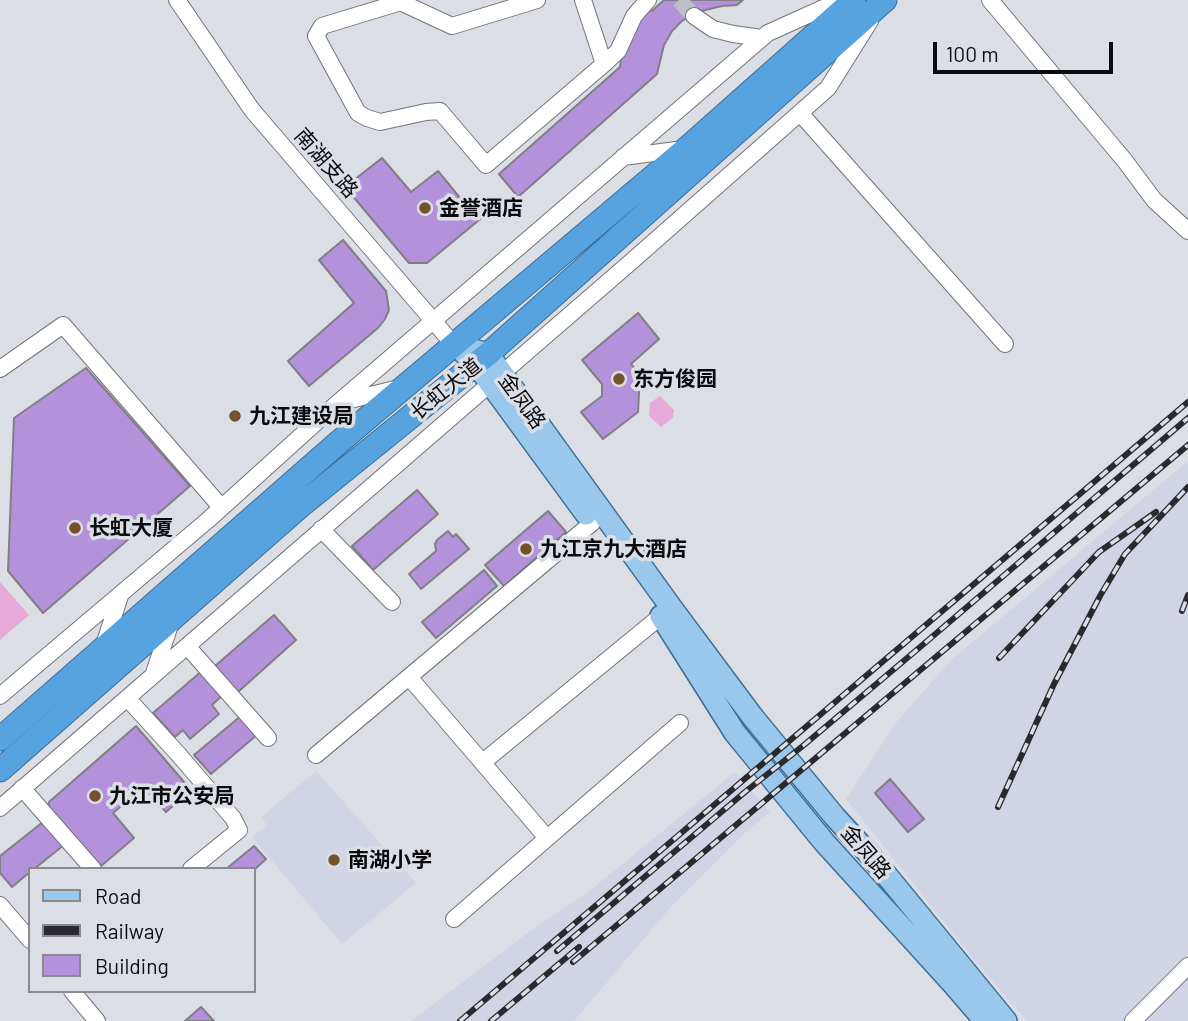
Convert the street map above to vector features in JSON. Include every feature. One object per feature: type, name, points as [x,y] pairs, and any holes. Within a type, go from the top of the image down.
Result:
[{"type":"highway","name":"长虹大道","points":[[0,770],[299,507],[482,359],[854,0]]},
{"type":"highway","name":"长虹大道","points":[[0,739],[454,345],[886,1]]},
{"type":"main road","name":"金凤路","points":[[454,345],[482,359],[752,716],[1006,1021]]},
{"type":"main road","name":"金凤路","points":[[496,378],[592,523],[661,616],[735,733],[839,859],[985,1021]]},
{"type":"street","name":"南湖支路","points":[[177,0],[252,110],[454,345]]},
{"type":"street","points":[[537,0],[452,26],[398,1],[322,26],[316,36],[358,113],[380,122],[426,111],[440,111],[486,165],[618,51],[634,16],[648,0]]},
{"type":"street","points":[[583,0],[604,64]]},
{"type":"street","points":[[0,696],[221,508],[338,403],[768,33],[841,0]]},
{"type":"street","points":[[990,0],[1125,161],[1154,200],[1188,231]]},
{"type":"street","points":[[0,808],[13,793],[153,676],[828,88],[886,1]]},
{"type":"street","points":[[694,16],[713,29],[762,38]]},
{"type":"street","points":[[800,113],[1005,344]]},
{"type":"street","points":[[622,157],[693,157],[684,215]]},
{"type":"street","points":[[0,369],[63,325],[221,508]]},
{"type":"street","points":[[338,403],[404,387]]},
{"type":"street","points":[[316,755],[592,523]]},
{"type":"street","points":[[321,529],[392,603]]},
{"type":"street","points":[[101,651],[121,594]]},
{"type":"street","points":[[483,762],[661,616]]},
{"type":"street","points":[[153,676],[172,620]]},
{"type":"street","points":[[187,646],[268,738]]},
{"type":"street","points":[[409,677],[547,838]]},
{"type":"street","points":[[127,698],[180,755],[233,818],[239,830],[193,867]]},
{"type":"street","points":[[454,919],[680,723]]},
{"type":"street","points":[[13,793],[91,867]]},
{"type":"street","points":[[0,905],[28,938]]},
{"type":"street","points":[[1133,1021],[1188,966]]},
{"type":"street","points":[[74,993],[97,1021]]},
{"type":"shaded area","points":[[660,396],[674,410],[673,418],[661,427],[649,416],[650,403]]},
{"type":"shaded area","points":[[1188,461],[1188,1021],[1027,1021],[976,962],[846,799],[895,724],[950,661]]},
{"type":"shaded area","points":[[0,582],[29,615],[0,640]]},
{"type":"shaded area","name":"南湖小学","points":[[316,771],[416,883],[342,944],[252,837],[267,825],[261,817]]},
{"type":"shaded area","points":[[735,772],[770,812],[745,833],[670,908],[574,1021],[411,1021],[537,926],[588,892]]},
{"type":"building","points":[[664,0],[743,0],[737,5],[697,12],[682,21],[664,45],[657,74],[518,197],[499,174],[620,67],[622,52],[645,6],[652,11]]},
{"type":"building","name":"金誉酒店","points":[[382,158],[411,192],[438,171],[465,204],[477,195],[490,211],[427,263],[409,263],[345,187]]},
{"type":"building","points":[[343,240],[386,291],[389,310],[378,328],[309,386],[288,361],[354,303],[319,260]]},
{"type":"building","name":"东方俊园","points":[[638,313],[659,339],[631,364],[640,375],[638,412],[603,439],[581,412],[602,396],[602,384],[582,360]]},
{"type":"building","name":"长虹大厦","points":[[86,368],[190,486],[43,613],[8,571],[14,418]]},
{"type":"building","points":[[417,490],[438,514],[373,570],[352,546]]},
{"type":"building","name":"九江京九大酒店","points":[[548,511],[566,532],[504,586],[485,565]]},
{"type":"building","points":[[448,531],[453,537],[456,534],[469,549],[421,589],[409,574],[436,551],[437,540]]},
{"type":"building","points":[[484,570],[497,586],[436,638],[422,622]]},
{"type":"building","points":[[274,615],[296,640],[238,692],[215,666]]},
{"type":"building","points":[[203,670],[224,694],[212,705],[219,714],[190,739],[183,730],[175,737],[153,713]]},
{"type":"building","points":[[242,715],[258,734],[211,774],[194,755]]},
{"type":"building","name":"九江市公安局","points":[[136,726],[191,790],[166,812],[144,787],[113,813],[134,838],[101,866],[48,807],[49,802]]},
{"type":"building","points":[[890,779],[924,819],[908,832],[875,793]]},
{"type":"building","points":[[43,822],[64,845],[36,867],[28,867],[28,874],[12,887],[0,873],[0,856]]},
{"type":"building","points":[[254,846],[266,859],[256,868],[228,867]]},
{"type":"building","points":[[201,1007],[214,1021],[185,1021]]},
{"type":"tunnel","points":[[679,0],[694,16]]},
{"type":"railway","points":[[460,1021],[1188,402]]},
{"type":"railway","points":[[557,951],[919,648],[1188,418]]},
{"type":"railway","points":[[573,962],[1188,445]]},
{"type":"railway","points":[[998,807],[1054,684],[1100,596],[1125,554],[1188,487]]},
{"type":"railway","points":[[999,658],[1099,552],[1156,512]]},
{"type":"railway","points":[[1182,611],[1188,595]]},
{"type":"railway","points":[[491,1021],[579,947]]},
{"type":"place","name":"金誉酒店","points":[[425,208]]},
{"type":"place","name":"东方俊园","points":[[619,379]]},
{"type":"place","name":"九江建设局","points":[[235,416]]},
{"type":"place","name":"长虹大厦","points":[[75,528]]},
{"type":"place","name":"九江京九大酒店","points":[[526,549]]},
{"type":"place","name":"九江市公安局","points":[[95,796]]},
{"type":"place","name":"南湖小学","points":[[334,860]]}]
